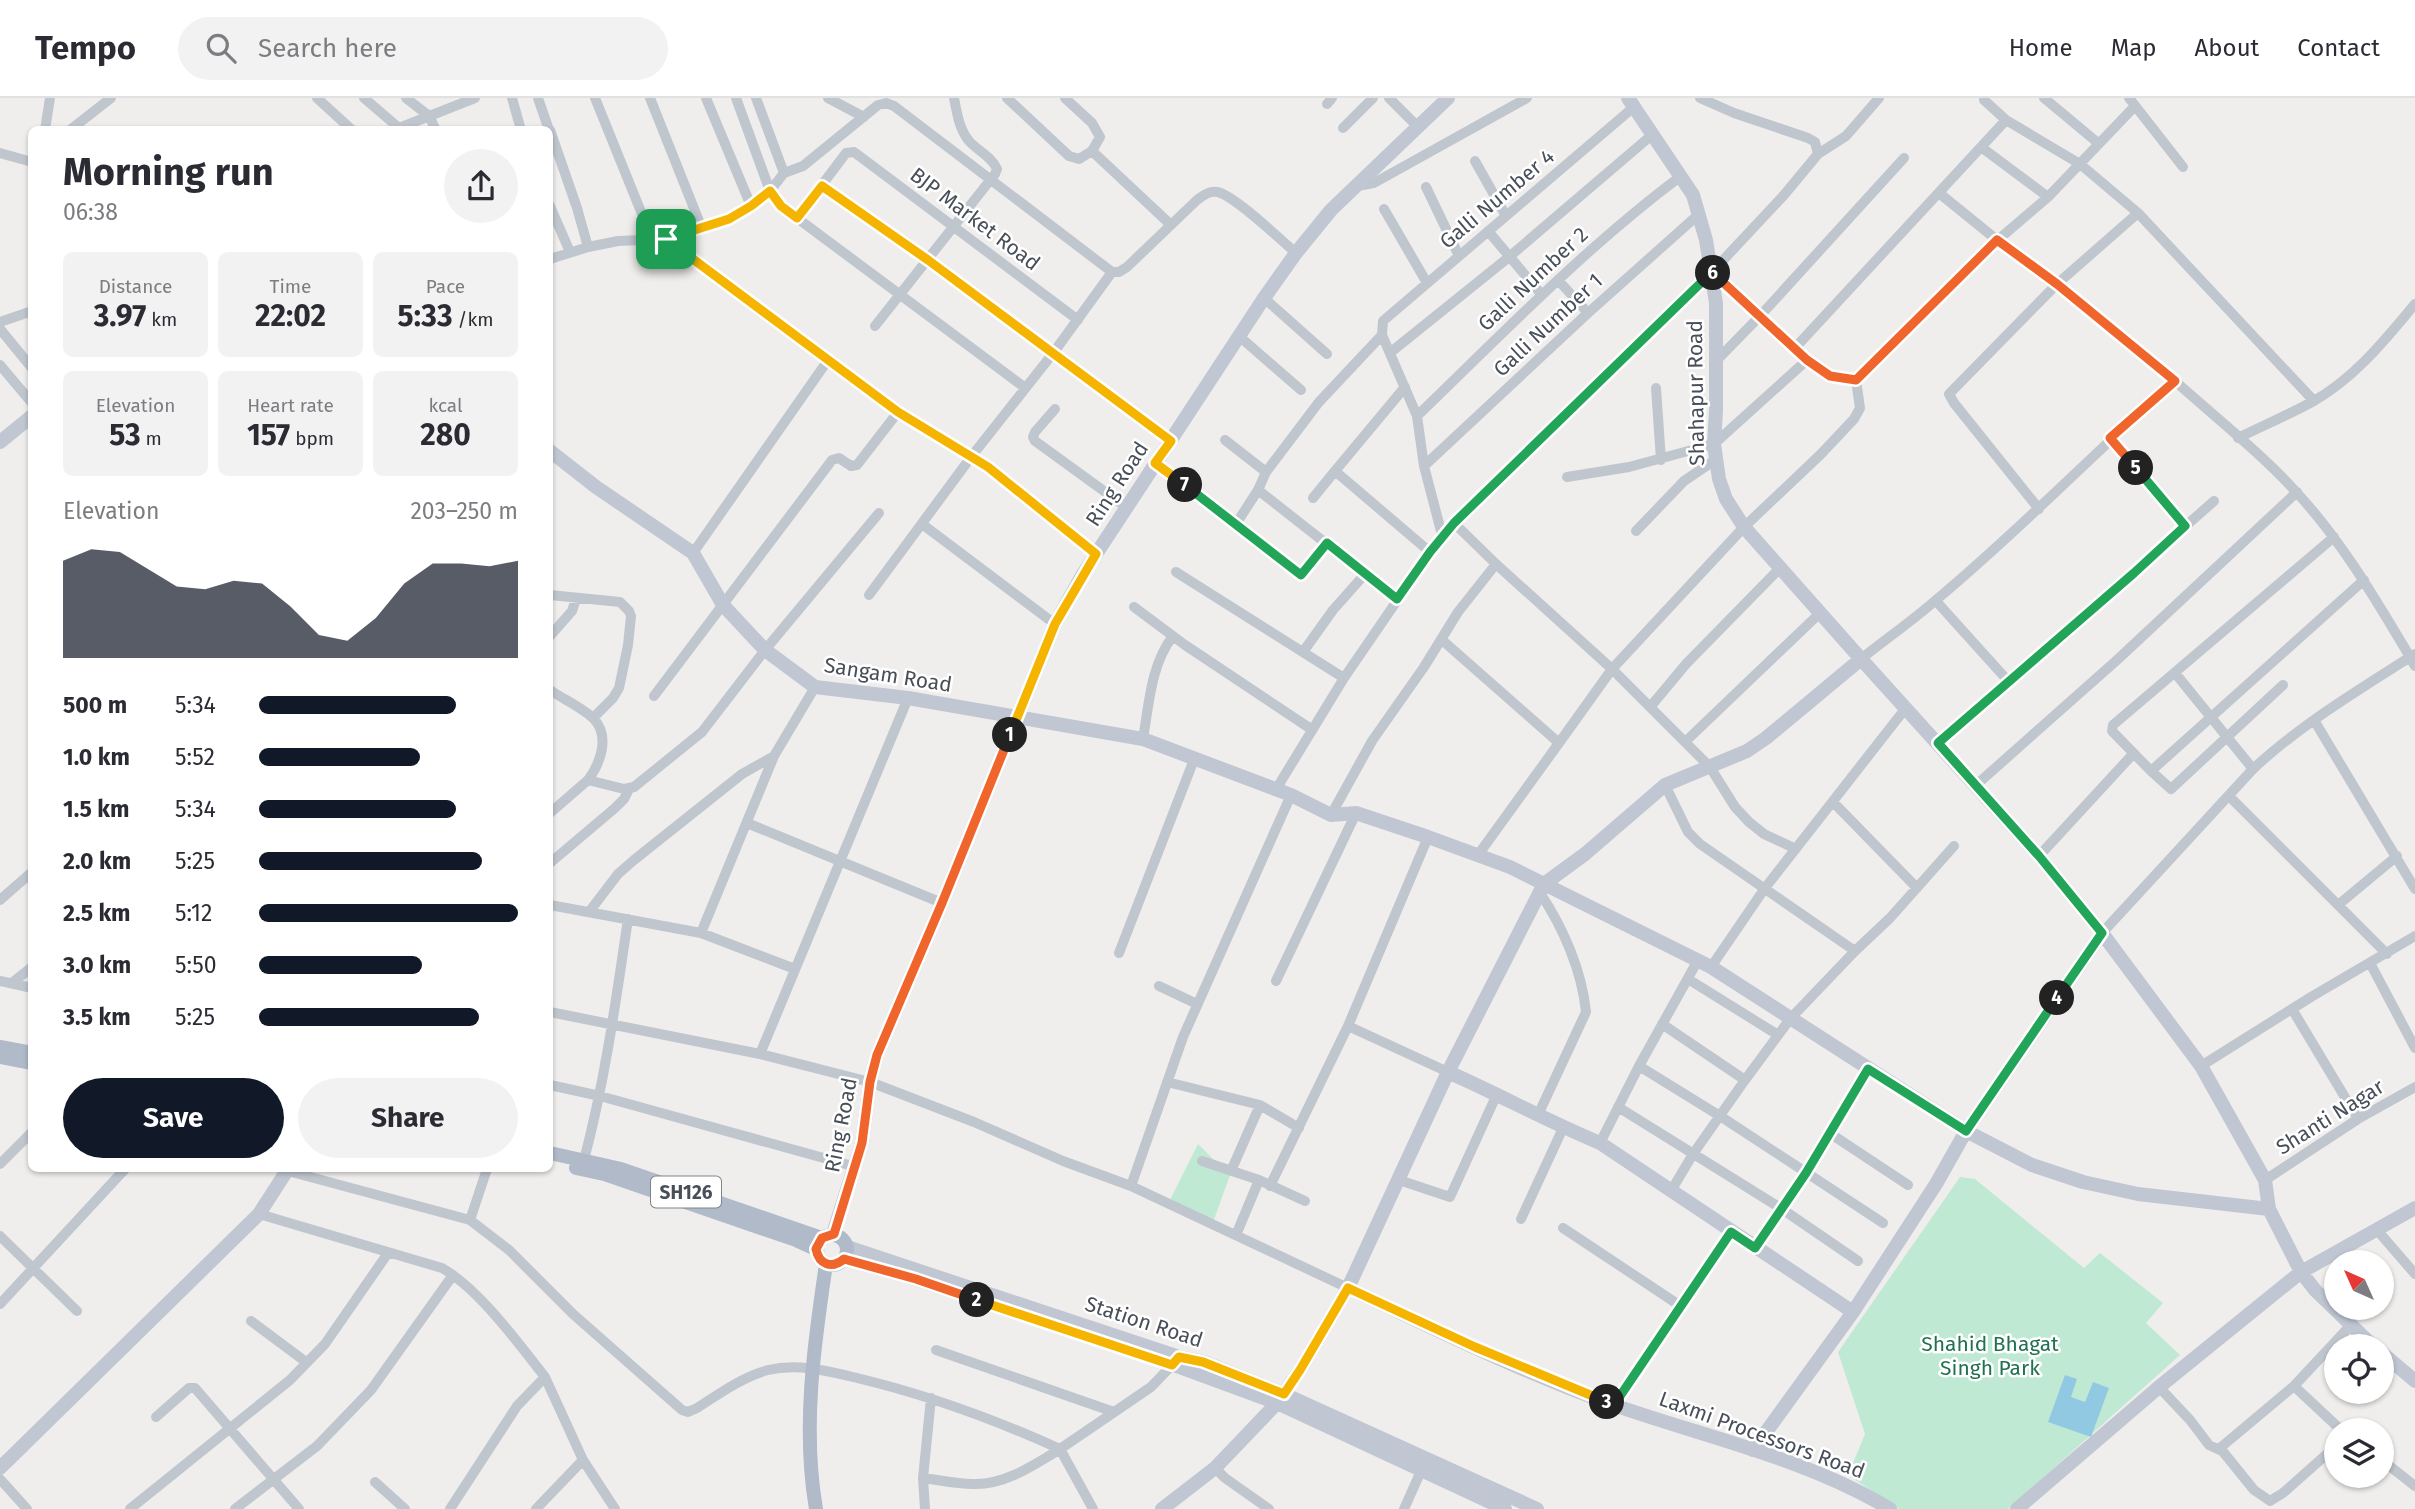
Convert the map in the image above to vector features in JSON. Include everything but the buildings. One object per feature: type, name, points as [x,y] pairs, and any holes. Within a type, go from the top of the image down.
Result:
[{"type":"main road","name":"Ring Road","points":[[824,1241],[856,1167],[877,1055],[1055,624],[1126,507],[1296,253],[1331,210],[1448,98]]},
{"type":"main road","name":"Shahapur Road","points":[[1632,102],[1693,195],[1699,214],[1716,303],[1714,444],[1715,460],[1726,499],[1744,527],[2039,856],[2102,933],[2201,1066],[2265,1180]]},
{"type":"main road","points":[[0,442],[28,419]]},
{"type":"main road","name":"Sangam Road","points":[[553,454],[692,553],[723,604],[765,650],[815,687],[908,698],[1143,739],[1195,757],[1331,815]]},
{"type":"main road","points":[[1162,1509],[1215,1468],[1280,1398],[1300,1370],[1348,1288],[1448,1072],[1542,889],[1665,785],[1739,755],[1766,738],[1861,659]]},
{"type":"main road","points":[[1331,815],[1356,813],[1510,867],[1542,889],[1705,963],[1966,1131],[2032,1165],[2083,1182],[2138,1194],[2269,1209]]},
{"type":"main road","points":[[1753,1450],[1853,1312],[1936,1184],[1966,1131],[2102,933]]},
{"type":"main road","points":[[0,1047],[28,1052]]},
{"type":"main road","points":[[0,1057],[28,1062]]},
{"type":"main road","points":[[1448,1072],[1600,1143],[1853,1312]]},
{"type":"main road","name":"SH126","points":[[553,1154],[621,1169],[824,1241]]},
{"type":"main road","name":"SH126","points":[[553,1163],[604,1174],[796,1240],[824,1241],[840,1237],[845,1253]]},
{"type":"main road","points":[[0,1468],[259,1214],[287,1172]]},
{"type":"main road","points":[[2265,1180],[2269,1209],[2301,1272],[2315,1290],[2359,1334]]},
{"type":"main road","points":[[2017,1509],[2159,1387],[2301,1272],[2415,1208]]},
{"type":"main road","points":[[824,1241],[821,1261],[826,1264],[839,1263],[845,1253]]},
{"type":"main road","name":"Station Road","points":[[845,1253],[1176,1361],[1280,1398],[1537,1509]]},
{"type":"main road","points":[[816,1509],[810,1409],[812,1367],[826,1264]]},
{"type":"main road","name":"Laxmi Processors Road","points":[[1348,1288],[1475,1347],[1614,1405],[1753,1450],[1862,1492],[1890,1509]]},
{"type":"main road","points":[[2394,1363],[2415,1381]]},
{"type":"main road","name":"Station Road","points":[[1280,1398],[1421,1471],[1505,1509]]},
{"type":"street","points":[[46,126],[50,98]]},
{"type":"street","points":[[75,126],[111,98]]},
{"type":"street","points":[[317,98],[348,126]]},
{"type":"street","points":[[364,98],[394,126]]},
{"type":"street","points":[[406,98],[429,116],[434,126]]},
{"type":"street","points":[[404,126],[475,98]]},
{"type":"street","points":[[512,98],[520,126]]},
{"type":"street","points":[[538,98],[548,126]]},
{"type":"street","points":[[595,98],[652,239]]},
{"type":"street","points":[[650,98],[701,226]]},
{"type":"street","points":[[706,98],[751,206]]},
{"type":"street","points":[[736,98],[770,191],[781,206],[1024,387]]},
{"type":"street","points":[[756,98],[784,173]]},
{"type":"street","points":[[828,98],[864,117]]},
{"type":"street","points":[[875,326],[995,174],[996,165],[964,134],[954,98]]},
{"type":"street","points":[[1007,98],[1069,156],[1079,159],[1092,151],[1100,136],[1098,129],[1065,98]]},
{"type":"street","points":[[1343,128],[1373,98]]},
{"type":"street","points":[[1389,98],[1418,127]]},
{"type":"street","points":[[1356,186],[1374,183],[1527,98]]},
{"type":"street","points":[[1700,98],[1734,113],[1808,138],[1815,142],[1818,154]]},
{"type":"street","points":[[1275,790],[1344,678],[1442,535],[1712,272],[1784,195],[1818,154],[1846,136],[1879,98]]},
{"type":"street","points":[[2045,98],[2098,143]]},
{"type":"street","points":[[1984,100],[2006,120],[2080,164],[2138,213],[2314,401]]},
{"type":"street","name":"Galli Number 4","points":[[1382,335],[1383,321],[1506,216],[1632,102]]},
{"type":"street","points":[[1856,380],[1997,240],[2048,197],[2080,164],[2132,102],[2183,167]]},
{"type":"street","points":[[553,258],[618,242],[666,239],[729,219],[770,191],[784,173],[803,166],[878,105],[886,103],[894,106],[1112,272],[1119,272],[1127,267],[1208,192],[1222,193],[1296,253]]},
{"type":"street","points":[[1794,349],[2006,120]]},
{"type":"street","points":[[1391,352],[1509,257],[1653,134]]},
{"type":"street","points":[[553,141],[589,247]]},
{"type":"street","points":[[1982,147],[2048,197]]},
{"type":"street","name":"BJP Market Road","points":[[822,186],[849,151],[854,152],[1077,320]]},
{"type":"street","points":[[1092,151],[1171,225]]},
{"type":"street","points":[[0,153],[28,161]]},
{"type":"street","points":[[1716,361],[1904,158]]},
{"type":"street","points":[[1475,161],[1506,216]]},
{"type":"street","name":"Galli Number 2","points":[[1417,416],[1558,280],[1637,209],[1681,176]]},
{"type":"street","points":[[797,218],[822,186],[1054,352],[1171,441]]},
{"type":"street","points":[[1426,187],[1459,256]]},
{"type":"street","points":[[1939,192],[2175,381],[2297,492],[2364,580],[2413,659],[2314,720],[2273,751],[2253,769],[2102,933]]},
{"type":"street","points":[[1384,209],[1427,283]]},
{"type":"street","points":[[553,213],[570,252]]},
{"type":"street","points":[[2039,509],[1949,394],[2057,284],[2138,213]]},
{"type":"street","name":"Galli Number 1","points":[[1424,466],[1699,214]]},
{"type":"street","points":[[1488,231],[1542,295]]},
{"type":"street","points":[[666,239],[898,412],[988,467],[1096,554]]},
{"type":"street","points":[[869,596],[1112,272]]},
{"type":"street","points":[[1712,272],[1807,360],[1830,376],[1856,380]]},
{"type":"street","points":[[1558,280],[1588,313]]},
{"type":"street","points":[[1264,298],[1326,354]]},
{"type":"street","points":[[2238,438],[2314,401],[2334,387],[2361,366],[2415,304]]},
{"type":"street","points":[[0,322],[28,312]]},
{"type":"street","points":[[0,329],[28,363]]},
{"type":"street","points":[[1236,524],[1266,472],[1319,402],[1382,335],[1417,416],[1424,466],[1442,535]]},
{"type":"street","points":[[1240,337],[1301,390]]},
{"type":"street","points":[[692,553],[828,360]]},
{"type":"street","points":[[1567,477],[1661,460],[1714,444],[1807,360]]},
{"type":"street","points":[[0,365],[28,398]]},
{"type":"street","points":[[1478,855],[1612,669],[1744,527],[1854,419],[1860,408],[1856,380]]},
{"type":"street","points":[[1861,659],[1936,601],[2175,381]]},
{"type":"street","points":[[1313,498],[1405,387]]},
{"type":"street","points":[[1656,388],[1661,460]]},
{"type":"street","points":[[1055,409],[1035,432],[1035,441],[1126,507]]},
{"type":"street","points":[[654,696],[832,460],[839,458],[851,466],[857,466],[898,412]]},
{"type":"street","points":[[2110,438],[2185,526]]},
{"type":"street","points":[[1225,440],[1266,472]]},
{"type":"street","points":[[1636,531],[1684,481],[1715,460]]},
{"type":"street","points":[[1155,463],[1301,575],[1327,543]]},
{"type":"street","points":[[1335,471],[1430,552]]},
{"type":"street","points":[[1258,490],[1397,599]]},
{"type":"street","points":[[1975,786],[2117,660],[2297,492]]},
{"type":"street","points":[[1938,743],[2214,501]]},
{"type":"street","points":[[553,860],[615,808],[629,789],[646,779],[702,732],[765,650],[879,513]]},
{"type":"street","points":[[1454,523],[1686,741],[1710,767],[1735,807],[1749,822],[1764,834],[1796,849]]},
{"type":"street","points":[[922,524],[1055,624]]},
{"type":"street","points":[[2283,685],[2171,789],[2112,731],[2113,725],[2333,537]]},
{"type":"street","points":[[1331,815],[1372,741],[1442,640],[1458,612],[1496,564]]},
{"type":"street","points":[[1651,706],[1686,664],[1781,567]]},
{"type":"street","points":[[1175,572],[1344,678]]},
{"type":"street","points":[[1303,652],[1333,610],[1365,574]]},
{"type":"street","points":[[2151,771],[2364,580]]},
{"type":"street","points":[[553,595],[620,602],[626,606],[631,616],[619,688],[614,698],[593,718]]},
{"type":"street","points":[[553,632],[572,611],[576,599]]},
{"type":"street","points":[[1936,601],[2009,682]]},
{"type":"street","points":[[1134,607],[1311,729]]},
{"type":"street","points":[[1686,741],[1821,612]]},
{"type":"street","points":[[1143,739],[1157,663],[1173,636]]},
{"type":"street","points":[[1442,640],[1559,743]]},
{"type":"street","points":[[2175,673],[2253,769]]},
{"type":"street","points":[[701,933],[774,756],[815,687]]},
{"type":"street","points":[[553,692],[593,718],[603,744],[599,765],[588,780],[553,810]]},
{"type":"street","points":[[760,1054],[908,698]]},
{"type":"street","points":[[1600,1143],[1688,979],[1705,963],[1905,709]]},
{"type":"street","points":[[2314,720],[2415,888]]},
{"type":"street","points":[[2039,856],[2133,754]]},
{"type":"street","points":[[589,912],[618,874],[634,860],[742,774],[774,756]]},
{"type":"street","points":[[1119,953],[1195,757]]},
{"type":"street","points":[[588,780],[629,789]]},
{"type":"street","points":[[1665,785],[1688,832],[1700,844],[1855,951]]},
{"type":"street","points":[[1130,1186],[1197,1004],[1291,796]]},
{"type":"street","points":[[2229,796],[2387,954]]},
{"type":"street","points":[[1833,802],[1917,888]]},
{"type":"street","points":[[1276,981],[1356,813]]},
{"type":"street","points":[[747,823],[942,903]]},
{"type":"street","points":[[1270,1185],[1349,1026],[1428,837]]},
{"type":"street","points":[[1671,1191],[1693,1154],[1790,1019],[1954,846]]},
{"type":"street","points":[[2338,905],[2397,856]]},
{"type":"street","points":[[0,900],[28,876]]},
{"type":"street","points":[[1538,1115],[1586,1012],[1584,996],[1564,935],[1542,889]]},
{"type":"street","points":[[553,906],[701,933],[795,969]]},
{"type":"street","points":[[584,1160],[600,1096],[613,1026],[628,919]]},
{"type":"street","points":[[2201,1066],[2415,936]]},
{"type":"street","points":[[2370,963],[2415,1048]]},
{"type":"street","points":[[12,983],[28,970]]},
{"type":"street","points":[[1688,979],[1778,1035]]},
{"type":"street","points":[[0,981],[28,987]]},
{"type":"street","points":[[1159,986],[1197,1004]]},
{"type":"street","points":[[2292,1009],[2358,1119]]},
{"type":"street","points":[[553,1013],[760,1054],[870,1082],[1130,1186],[1348,1288]]},
{"type":"street","points":[[1662,1024],[1745,1080]]},
{"type":"street","points":[[1349,1026],[1448,1072]]},
{"type":"street","points":[[1639,1066],[1883,1223]]},
{"type":"street","points":[[1755,1248],[1831,1134],[1868,1069]]},
{"type":"street","points":[[1167,1082],[1259,1105],[1299,1128]]},
{"type":"street","points":[[553,1086],[600,1096],[856,1167]]},
{"type":"street","name":"Shanti Nagar","points":[[2265,1180],[2358,1119],[2415,1087]]},
{"type":"street","points":[[1399,1180],[1450,1197],[1497,1094]]},
{"type":"street","points":[[1231,1171],[1259,1105]]},
{"type":"street","points":[[1618,1107],[1782,1209],[1858,1261]]},
{"type":"street","points":[[1521,1219],[1563,1128]]},
{"type":"street","points":[[1831,1134],[1908,1185]]},
{"type":"street","points":[[0,1164],[28,1136]]},
{"type":"street","points":[[1202,1161],[1259,1180],[1306,1201]]},
{"type":"street","points":[[0,1304],[122,1172]]},
{"type":"street","points":[[295,1172],[470,1220],[509,1250],[557,1299],[682,1410],[688,1412],[697,1408],[752,1375],[783,1367],[812,1367],[931,1398],[1001,1422],[1060,1449],[1093,1509]]},
{"type":"street","points":[[470,1220],[486,1172]]},
{"type":"street","points":[[1236,1236],[1259,1180]]},
{"type":"street","points":[[259,1214],[442,1268],[453,1275],[504,1326],[545,1377],[583,1460],[615,1509]]},
{"type":"street","points":[[1563,1228],[1679,1305]]},
{"type":"street","points":[[2377,1230],[2415,1274]]},
{"type":"street","points":[[1614,1405],[1679,1305],[1731,1232]]},
{"type":"street","points":[[0,1236],[77,1311]]},
{"type":"street","points":[[130,1509],[275,1393],[325,1344],[388,1252]]},
{"type":"street","points":[[240,1508],[317,1446],[371,1390],[453,1275]]},
{"type":"street","points":[[251,1321],[306,1362]]},
{"type":"street","points":[[2159,1387],[2209,1445],[2222,1451],[2220,1448],[2294,1386],[2350,1326]]},
{"type":"street","points":[[936,1350],[1114,1412]]},
{"type":"street","points":[[923,1478],[975,1484],[1016,1474],[1060,1449],[1151,1387],[1176,1361]]},
{"type":"street","points":[[450,1509],[517,1406],[545,1377]]},
{"type":"street","points":[[2294,1386],[2328,1418]]},
{"type":"street","points":[[156,1418],[192,1387],[199,1391],[299,1509]]},
{"type":"street","points":[[925,1509],[923,1478],[931,1398]]},
{"type":"street","points":[[2220,1448],[2254,1490],[2270,1501],[2324,1457]]},
{"type":"street","points":[[536,1509],[583,1460]]},
{"type":"street","points":[[1215,1468],[1269,1509]]},
{"type":"street","points":[[2394,1469],[2415,1486]]},
{"type":"street","points":[[1404,1509],[1421,1471]]},
{"type":"street","points":[[0,1479],[27,1509]]},
{"type":"street","points":[[375,1482],[405,1509]]},
{"type":"green space","points":[[1198,1144],[1218,1164],[1233,1167],[1212,1225],[1168,1204]]},
{"type":"green space","name":"Shahid Bhagat Singh Park","points":[[1960,1177],[1975,1179],[2084,1268],[2100,1253],[2163,1303],[2146,1323],[2180,1355],[2008,1509],[1899,1509],[1848,1475],[1865,1434],[1838,1352]]},
{"type":"water","points":[[2065,1375],[2077,1379],[2071,1397],[2085,1402],[2093,1382],[2109,1388],[2091,1437],[2048,1422]]},
{"type":"route","points":[[822,186],[1054,352],[1171,441],[1155,463],[1301,575],[1327,543],[1397,599],[1442,535],[1712,272],[1823,372],[1830,376],[1856,380],[1997,240],[2057,284],[2175,381],[2110,438],[2185,526],[1938,743],[2039,856],[2102,933],[1966,1131],[1868,1069],[1831,1134],[1755,1248],[1731,1232],[1679,1305],[1614,1405],[1475,1347],[1348,1288],[1284,1394],[1203,1362],[1179,1357],[1172,1365],[916,1279],[844,1259],[833,1265],[826,1264],[817,1256],[816,1249],[822,1238],[834,1234],[856,1167],[877,1055],[1055,624],[1096,554],[988,467],[898,412],[666,239],[729,219],[770,191],[781,206],[797,218],[822,186]]}]
